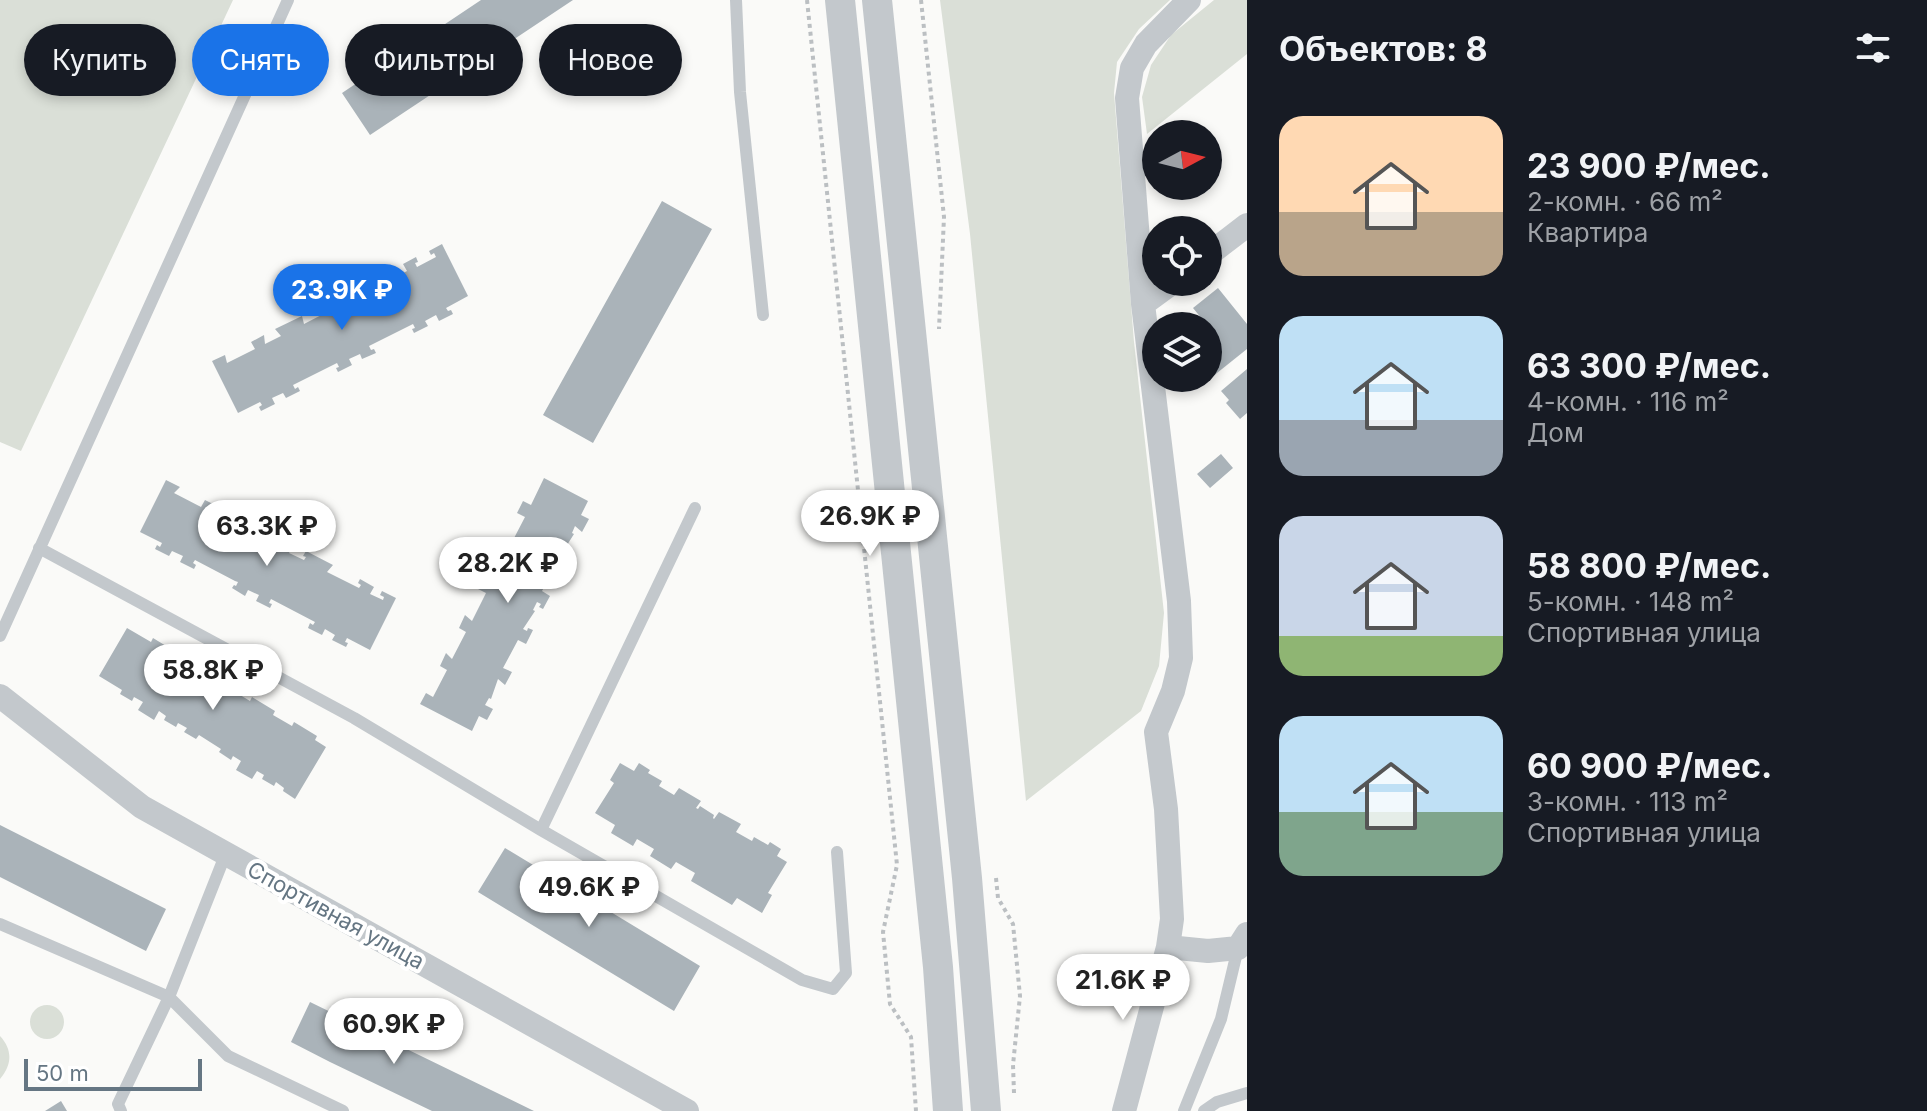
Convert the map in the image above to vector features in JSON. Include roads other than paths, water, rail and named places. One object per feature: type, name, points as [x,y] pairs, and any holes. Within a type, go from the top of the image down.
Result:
[{"type":"street","points":[[840,0],[938,967],[948,1111]]},
{"type":"street","points":[[877,0],[968,892],[986,1111]]},
{"type":"street","points":[[889,0],[892,142]]},
{"type":"street","points":[[1124,1111],[1168,947],[1172,919],[1166,809],[1156,732],[1173,691],[1181,658],[1180,615],[1143,304],[1127,98],[1132,68],[1146,44],[1189,0]]},
{"type":"street","points":[[1222,244],[1247,225]]},
{"type":"street","points":[[1143,304],[1154,296]]},
{"type":"street","name":"Спортивная улица","points":[[0,696],[134,802],[687,1111]]},
{"type":"street","points":[[1168,947],[1208,951],[1243,941]]},
{"type":"lane","points":[[0,636],[288,0]]},
{"type":"lane","points":[[736,0],[740,92],[763,315]]},
{"type":"lane","points":[[541,830],[695,508]]},
{"type":"lane","points":[[39,548],[354,718],[802,980],[833,989],[846,973],[837,852]]},
{"type":"lane","points":[[121,1111],[118,1104],[169,997],[226,853]]},
{"type":"lane","points":[[0,924],[169,997],[228,1056],[343,1111]]},
{"type":"lane","points":[[1184,1111],[1221,1019],[1243,941]]},
{"type":"lane","points":[[1204,1111],[1217,1102],[1247,1093]]}]
